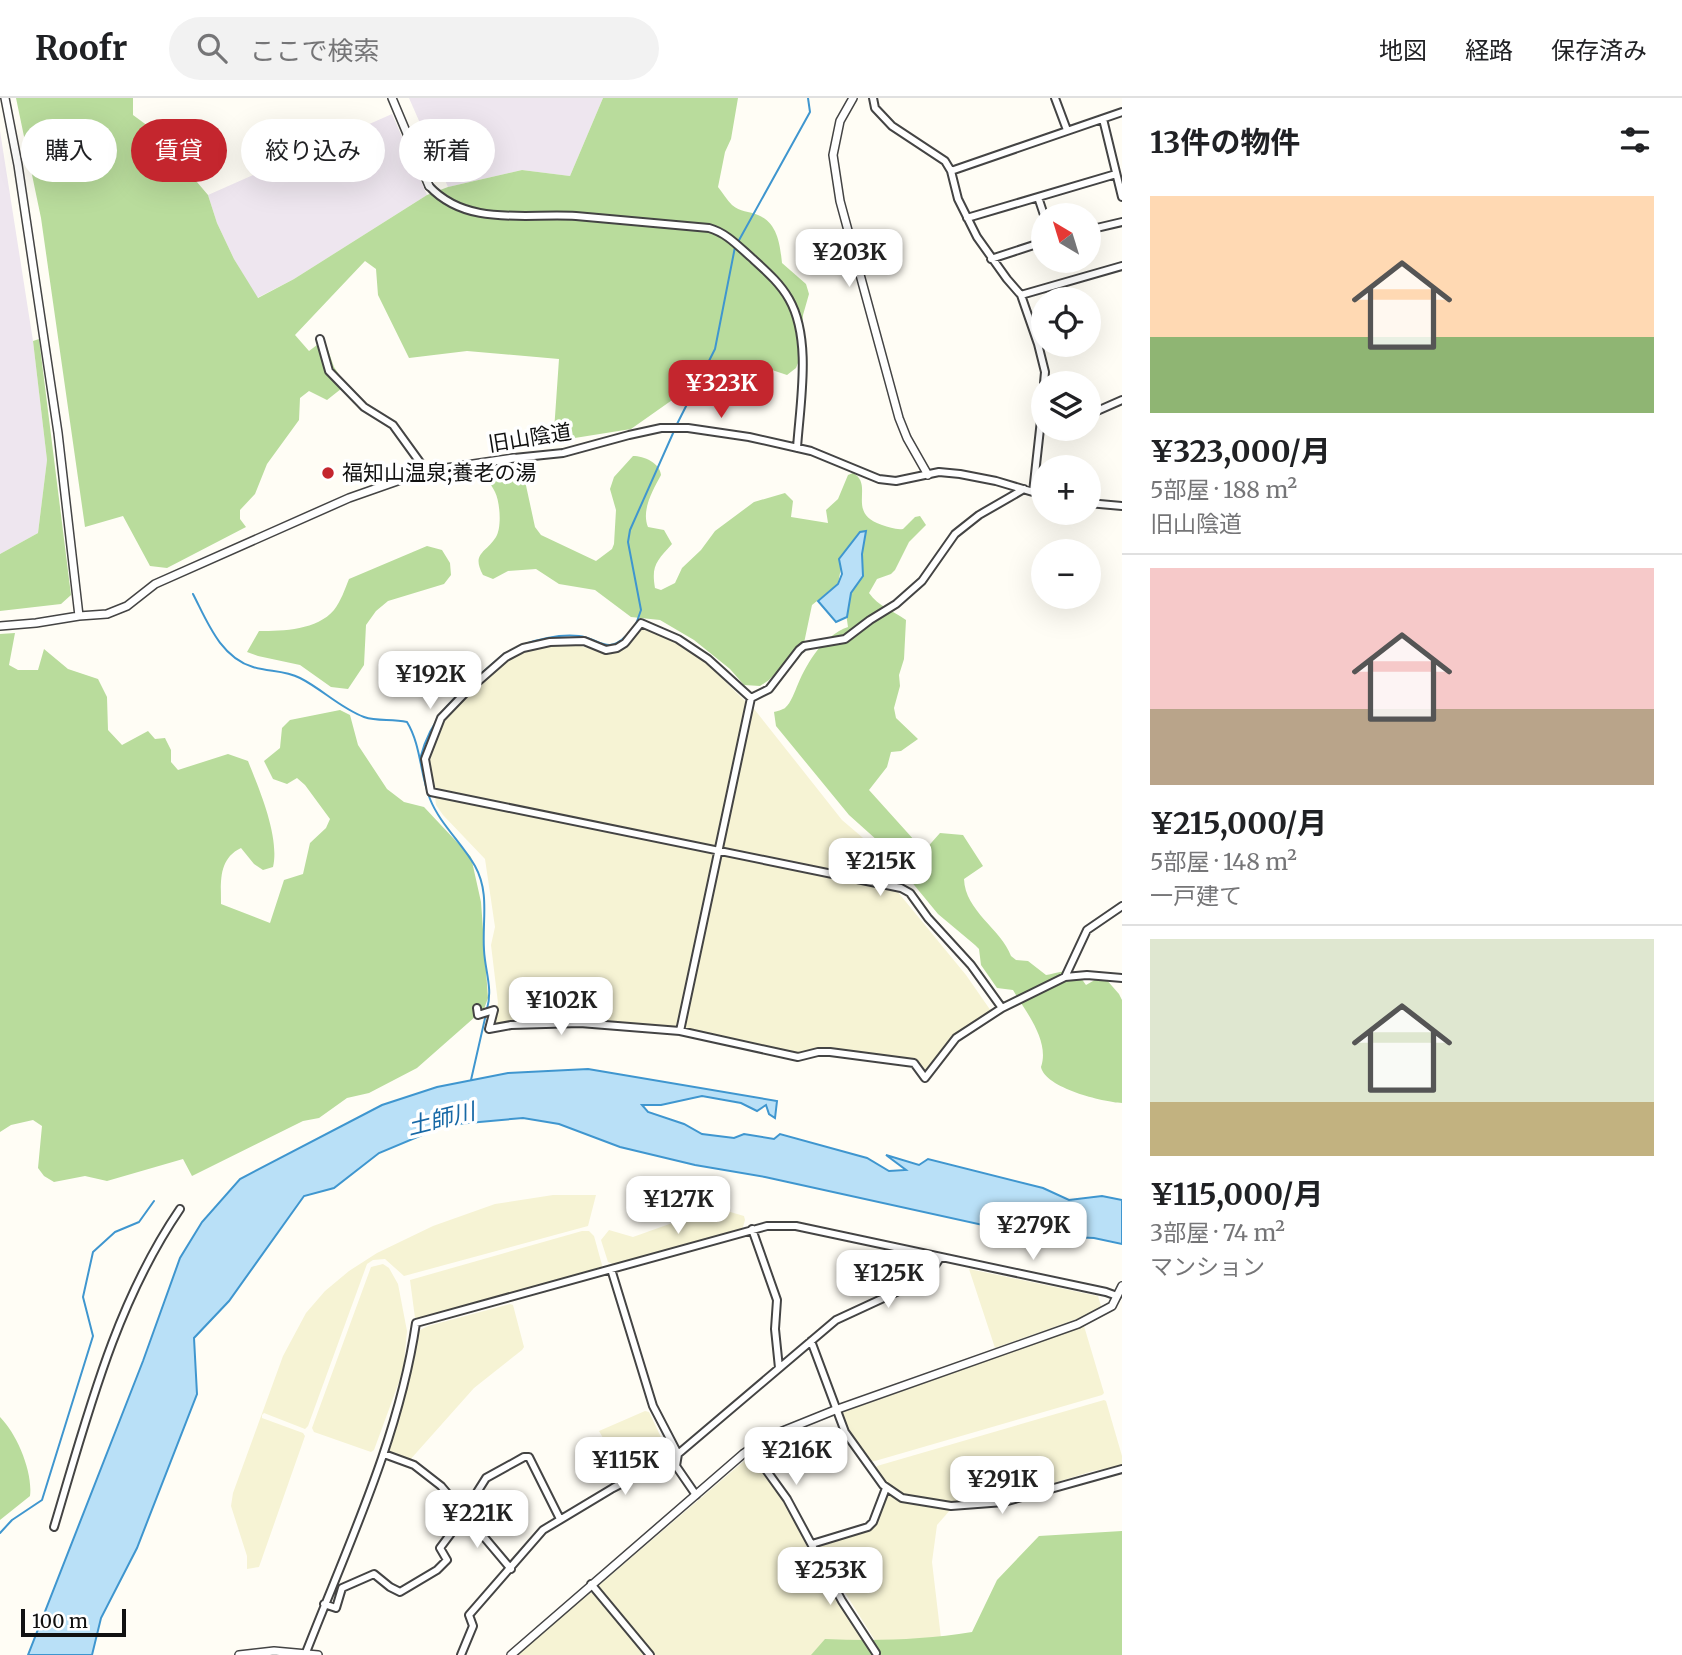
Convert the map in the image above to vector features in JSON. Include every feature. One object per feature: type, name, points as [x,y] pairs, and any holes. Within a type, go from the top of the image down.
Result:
[{"type":"street","points":[[5,98],[18,165],[58,433],[79,615]]},
{"type":"street","points":[[392,98],[429,186],[440,197],[458,207],[491,215],[566,216],[709,229],[719,231],[732,240],[776,282],[795,314],[803,363],[797,447]]},
{"type":"street","points":[[853,98],[840,121],[833,155],[840,201],[899,418],[928,475]]},
{"type":"street","points":[[873,98],[875,108],[892,126],[945,161],[967,218],[991,259],[1021,295],[1045,371]]},
{"type":"street","points":[[1055,98],[1067,131]]},
{"type":"street","points":[[951,171],[1122,112]]},
{"type":"street","points":[[1103,118],[1122,197]]},
{"type":"street","points":[[967,218],[1116,174]]},
{"type":"street","points":[[1038,197],[1040,203]]},
{"type":"street","points":[[1101,227],[1122,222]]},
{"type":"street","points":[[991,259],[1031,246]]},
{"type":"street","points":[[1021,295],[1122,266]]},
{"type":"street","points":[[320,339],[329,371],[364,407],[393,425],[427,472]]},
{"type":"street","points":[[1101,409],[1122,400]]},
{"type":"street","name":"旧山陰道","points":[[0,626],[79,615],[107,614],[127,606],[155,584],[286,525],[349,498],[427,472],[563,453],[661,428],[688,428],[797,447],[879,479],[896,481],[939,472],[960,474],[1031,491]]},
{"type":"street","points":[[751,698],[769,689],[804,646],[845,639],[908,596],[956,534],[979,515],[1024,489]]},
{"type":"street","points":[[1101,504],[1122,506]]},
{"type":"street","points":[[751,698],[708,659],[678,639],[641,623],[617,648],[606,650],[584,641],[550,642],[523,648],[506,657],[441,718],[425,759],[431,792],[901,888],[910,893],[928,918],[971,965],[1002,1008]]},
{"type":"street","points":[[680,1031],[751,698]]},
{"type":"street","points":[[1065,977],[1087,930],[1122,906]]},
{"type":"street","points":[[477,1008],[478,1015],[494,1010],[489,1030],[512,1025],[580,1023],[680,1031],[798,1057],[830,1052],[902,1060],[914,1063],[925,1078],[956,1038],[1002,1008],[1065,977],[1087,975],[1122,978]]},
{"type":"street","points":[[54,1527],[110,1348],[153,1250],[180,1209]]},
{"type":"street","points":[[305,1654],[384,1454],[402,1393],[416,1323],[766,1226],[796,1226],[1117,1296]]},
{"type":"street","points":[[752,1229],[778,1300],[775,1329],[779,1368]]},
{"type":"street","points":[[461,1655],[473,1626],[469,1615],[543,1530],[560,1518],[678,1454],[836,1320],[916,1283],[930,1273],[940,1258]]},
{"type":"street","points":[[611,1269],[653,1406],[678,1454],[676,1466],[696,1495]]},
{"type":"street","points":[[511,1655],[591,1584],[768,1437],[835,1410],[1077,1324],[1112,1306],[1122,1286]]},
{"type":"street","points":[[811,1341],[845,1433],[886,1488],[902,1498],[951,1506],[1004,1502],[1122,1469]]},
{"type":"street","points":[[751,1449],[787,1499],[842,1601],[876,1653]]},
{"type":"street","points":[[384,1454],[414,1465],[441,1486],[511,1569]]},
{"type":"street","points":[[324,1604],[336,1608],[342,1588],[374,1574],[400,1592],[437,1570],[447,1560],[440,1548],[485,1478],[524,1457],[528,1457],[560,1518]]},
{"type":"street","points":[[812,1544],[868,1527],[873,1522],[886,1488]]},
{"type":"street","points":[[591,1584],[650,1655]]},
{"type":"street","points":[[239,1655],[274,1651],[318,1655]]},
{"type":"shaded area","points":[[409,98],[603,98],[570,176],[522,170],[495,176],[495,119],[418,119]]},
{"type":"shaded area","points":[[392,114],[399,130],[399,182],[421,182],[427,195],[294,279],[257,298],[234,259],[217,223],[208,195],[241,180],[385,182],[385,119],[381,119]]},
{"type":"shaded area","points":[[0,131],[33,341],[47,460],[38,533],[0,554]]},
{"type":"shaded area","points":[[446,182],[470,182],[448,187]]},
{"type":"shaded area","points":[[643,628],[672,640],[700,657],[746,702],[716,849],[433,788],[428,759],[447,715],[508,660],[534,648],[573,644],[614,653]]},
{"type":"shaded area","points":[[751,705],[842,820],[876,849],[894,885],[721,849]]},
{"type":"shaded area","points":[[435,796],[716,853],[678,1028],[594,1019],[495,1026],[492,1023],[498,1003],[491,945],[495,927],[485,859],[443,815],[436,805]]},
{"type":"shaded area","points":[[720,855],[897,891],[966,975],[991,1011],[954,1036],[925,1072],[911,1060],[836,1050],[797,1054],[684,1030]]},
{"type":"shaded area","points":[[553,1195],[596,1195],[588,1226],[404,1276],[385,1259],[373,1260],[367,1264],[308,1426],[305,1429],[264,1413],[262,1415],[262,1418],[305,1436],[259,1567],[247,1569],[247,1556],[231,1506],[233,1493],[283,1356],[306,1313],[325,1291],[349,1271],[377,1253],[433,1226],[495,1204]]},
{"type":"shaded area","points":[[727,1211],[744,1216],[742,1230],[615,1265],[608,1262],[601,1240],[609,1230],[633,1237],[675,1222]]},
{"type":"shaded area","points":[[589,1231],[594,1236],[601,1269],[417,1320],[415,1318],[410,1280]]},
{"type":"shaded area","points":[[383,1264],[389,1268],[398,1284],[407,1331],[399,1382],[371,1452],[314,1432],[312,1428],[371,1267]]},
{"type":"shaded area","points":[[969,1269],[1098,1296],[1101,1306],[1094,1313],[995,1348]]},
{"type":"shaded area","points":[[513,1305],[524,1347],[522,1350],[474,1388],[409,1461],[383,1455],[414,1333],[428,1326]]},
{"type":"shaded area","points":[[1084,1326],[1104,1393],[1102,1395],[869,1462],[843,1423],[841,1413]]},
{"type":"shaded area","points":[[1104,1400],[1122,1456],[1122,1466],[1093,1471],[1005,1498],[952,1502],[904,1495],[888,1486],[875,1470],[877,1466]]},
{"type":"shaded area","points":[[645,1411],[649,1412],[669,1454],[637,1473],[610,1450],[599,1431]]},
{"type":"shaded area","points":[[751,1455],[786,1503],[870,1644],[850,1655],[654,1655],[597,1587]]},
{"type":"shaded area","points":[[887,1494],[903,1501],[951,1509],[937,1525],[932,1562],[941,1638],[884,1655],[816,1546],[874,1525]]},
{"type":"shaded area","points":[[589,1593],[594,1593],[646,1655],[515,1655]]},
{"type":"green space","points":[[16,98],[133,98],[133,115],[138,119],[131,119],[131,182],[197,182],[208,195],[217,223],[234,259],[258,298],[294,279],[427,195],[470,182],[495,182],[495,176],[522,170],[570,176],[603,98],[738,98],[731,139],[725,152],[718,187],[735,207],[758,215],[770,223],[777,235],[782,263],[806,284],[809,294],[803,315],[800,358],[796,368],[787,375],[766,368],[734,367],[725,360],[714,360],[675,398],[631,429],[556,441],[554,431],[559,359],[467,351],[409,358],[378,295],[376,269],[365,261],[295,335],[309,351],[317,345],[327,347],[334,367],[346,385],[327,400],[309,391],[300,398],[299,420],[267,464],[255,494],[240,510],[240,519],[246,527],[167,568],[150,566],[123,516],[85,527],[41,218],[34,182],[117,182],[117,119],[21,119],[21,122]]},
{"type":"green space","points":[[39,339],[71,595],[61,604],[0,611],[0,554],[38,533],[47,460],[33,341]]},
{"type":"green space","points":[[633,456],[651,461],[658,467],[661,475],[649,500],[646,520],[648,527],[664,530],[672,544],[655,568],[655,588],[661,590],[675,583],[682,568],[701,550],[715,531],[754,502],[785,493],[793,501],[791,517],[828,523],[826,510],[838,499],[848,475],[853,473],[862,484],[862,506],[871,520],[903,529],[915,517],[920,516],[926,525],[909,542],[895,570],[877,579],[869,593],[881,605],[906,620],[904,659],[894,708],[896,718],[918,739],[901,751],[891,752],[887,767],[869,790],[924,851],[940,833],[963,835],[983,866],[964,879],[970,901],[1000,937],[1011,956],[1016,960],[1028,961],[1046,975],[1072,972],[1086,985],[1100,977],[1105,978],[1119,994],[1122,1000],[1122,1103],[1076,1092],[1045,1075],[1041,1067],[1043,1057],[1040,1037],[1013,990],[997,988],[981,965],[979,949],[938,914],[878,841],[849,815],[776,726],[774,712],[789,703],[817,650],[831,636],[848,627],[846,613],[851,593],[863,576],[865,531],[841,568],[838,584],[812,605],[804,643],[760,686],[744,685],[730,669],[694,640],[660,620],[631,617],[595,590],[559,584],[536,569],[508,571],[493,579],[483,575],[479,558],[496,537],[500,514],[495,492],[481,473],[522,467],[535,527],[541,535],[596,561],[612,549],[614,544],[616,510],[610,489],[614,477]]},
{"type":"green space","points":[[427,546],[442,550],[450,563],[451,575],[444,584],[388,601],[376,611],[366,625],[364,665],[348,689],[331,687],[300,665],[247,652],[259,631],[289,630],[319,622],[334,610],[349,579]]},
{"type":"green space","points":[[15,633],[9,665],[18,670],[38,670],[44,649],[68,669],[98,679],[107,697],[108,730],[122,745],[148,731],[155,739],[165,738],[171,750],[171,762],[178,770],[228,754],[248,761],[271,828],[274,842],[273,867],[263,870],[254,864],[241,848],[228,858],[222,872],[221,904],[270,923],[284,880],[303,874],[310,843],[326,828],[330,819],[305,785],[297,778],[287,784],[273,779],[264,761],[280,748],[282,728],[290,720],[340,710],[350,715],[358,745],[387,789],[404,802],[424,807],[471,857],[481,902],[488,998],[484,1009],[417,1068],[369,1093],[347,1098],[319,1118],[303,1121],[192,1176],[183,1159],[107,1181],[85,1176],[54,1182],[44,1176],[38,1168],[42,1126],[33,1120],[11,1125],[0,1132],[0,634]]},
{"type":"green space","points":[[0,1417],[12,1433],[22,1454],[29,1476],[30,1496],[0,1520]]},
{"type":"green space","points":[[1122,1531],[1122,1655],[811,1655],[825,1639],[899,1639],[972,1632],[997,1580],[1039,1536]]},
{"type":"water","points":[[866,531],[862,554],[863,576],[851,593],[847,617],[836,622],[818,601],[838,584],[842,574],[839,559],[860,532]]},
{"type":"water","name":"土師川","points":[[588,1069],[777,1101],[775,1118],[769,1114],[766,1105],[757,1111],[741,1103],[702,1096],[661,1105],[642,1105],[648,1112],[684,1124],[702,1134],[734,1138],[744,1134],[774,1139],[780,1134],[867,1158],[889,1171],[906,1170],[886,1155],[919,1165],[928,1159],[1043,1188],[1069,1200],[1102,1196],[1122,1200],[1122,1244],[1094,1238],[1028,1235],[765,1177],[695,1165],[620,1147],[559,1124],[523,1118],[446,1125],[379,1153],[334,1188],[304,1196],[229,1301],[194,1338],[197,1394],[137,1548],[101,1618],[92,1655],[28,1655],[143,1361],[180,1258],[202,1222],[240,1179],[382,1105],[437,1087],[508,1073]]},
{"type":"waterway","points":[[738,242],[810,112],[808,98]]},
{"type":"waterway","points":[[676,426],[715,349],[735,247]]},
{"type":"waterway","points":[[635,627],[641,610],[628,542],[630,530],[674,431]]},
{"type":"waterway","points":[[193,594],[223,647],[242,662],[300,678],[364,717],[407,722],[415,740],[434,808],[480,876],[484,897],[484,950],[489,987],[487,1009]]},
{"type":"waterway","points":[[522,645],[572,636],[586,637],[608,645],[619,642],[626,636]]},
{"type":"waterway","points":[[420,759],[433,726],[453,700],[504,654],[514,649]]},
{"type":"waterway","points":[[471,1080],[486,1014]]},
{"type":"waterway","points":[[0,1533],[12,1520],[42,1500],[93,1336],[83,1297],[93,1252],[115,1232],[139,1222],[154,1201]]},
{"type":"place","name":"福知山温泉;養老の湯","points":[[328,473]]}]
